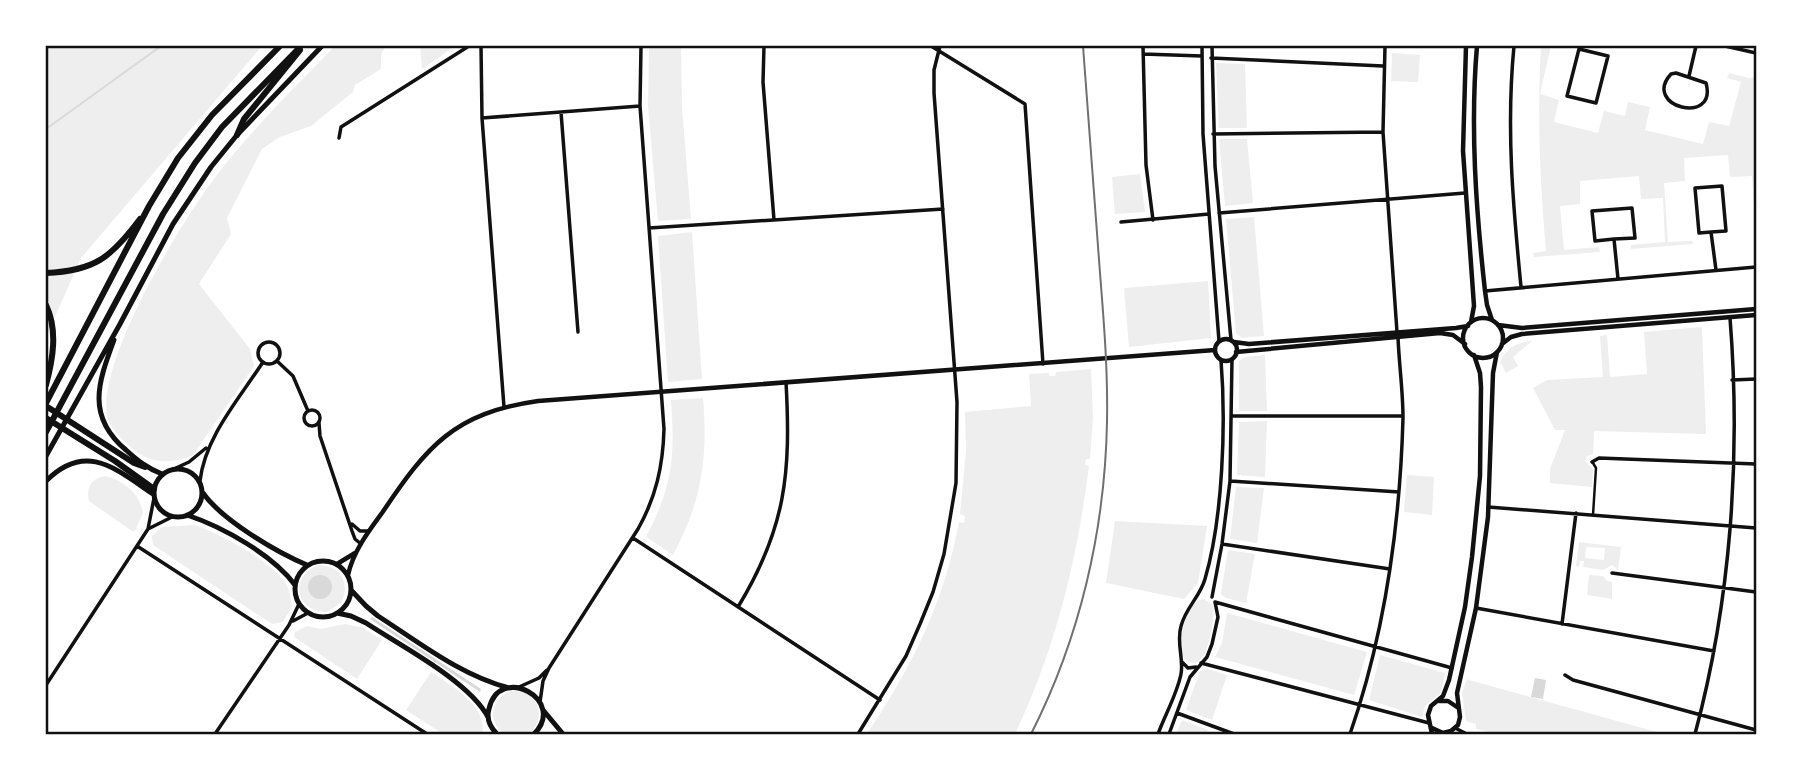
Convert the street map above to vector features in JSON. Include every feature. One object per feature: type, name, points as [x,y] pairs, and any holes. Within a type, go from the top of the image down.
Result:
[{"type":"highway","points":[[145,467],[134,463],[71,423],[46,404],[149,206],[178,158],[212,115],[280,46]]},
{"type":"highway","points":[[237,135],[244,119],[302,46]]},
{"type":"highway","points":[[46,432],[163,214],[195,163],[222,127],[302,46]]},
{"type":"highway","points":[[46,273],[78,270],[106,258],[122,243],[149,206]]},
{"type":"highway","points":[[46,305],[53,331],[53,359],[46,385]]},
{"type":"highway","points":[[46,418],[115,461],[154,494]]},
{"type":"main road","points":[[46,456],[173,224],[211,167],[237,135],[322,46]]},
{"type":"main road","points":[[120,324],[100,380],[99,410],[105,426],[119,444],[145,467],[162,474]]},
{"type":"main road","points":[[46,481],[61,469],[75,463],[100,461],[154,494],[161,510],[172,517],[187,516],[220,529],[257,552],[281,570],[295,585]]},
{"type":"main road","points":[[154,494],[162,474],[176,468],[191,472],[200,481],[202,493],[198,507],[187,516]]},
{"type":"main road","points":[[202,493],[228,518],[291,559],[307,565]]},
{"type":"main road","points":[[337,613],[348,601],[351,590],[348,575],[337,564],[322,560],[307,565],[300,571],[295,594],[299,604],[308,613],[323,617],[337,613],[366,622],[453,679],[478,702],[497,734]]},
{"type":"main road","points":[[351,590],[378,616],[458,668],[490,683],[509,688]]},
{"type":"main road","points":[[489,721],[492,700],[501,691],[519,687],[532,693],[563,734]]},
{"type":"main road","points":[[534,734],[543,718],[541,705]]},
{"type":"street","points":[[339,138],[341,127],[469,46]]},
{"type":"street","points":[[481,46],[482,118],[504,407]]},
{"type":"street","points":[[541,705],[543,681],[549,668],[649,509],[660,471],[664,429],[640,106],[641,46]]},
{"type":"street","points":[[764,46],[763,82],[774,219]]},
{"type":"street","points":[[931,46],[939,48],[1025,104],[1044,364]]},
{"type":"street","points":[[1143,46],[1146,165],[1153,220]]},
{"type":"street","points":[[1202,46],[1203,134],[1219,341],[1214,350]]},
{"type":"street","points":[[1168,734],[1190,677],[1207,657],[1217,628],[1218,617],[1212,597],[1230,481],[1232,359],[1236,352],[1232,341],[1219,214],[1213,134],[1212,46]]},
{"type":"street","points":[[1350,734],[1376,646],[1390,569],[1399,492],[1403,416],[1386,199],[1383,132],[1385,46]]},
{"type":"street","points":[[1465,344],[1464,333],[1475,306],[1465,193],[1463,111],[1466,46]]},
{"type":"street","points":[[1477,46],[1475,150],[1485,291],[1492,320]]},
{"type":"street","points":[[1514,46],[1509,104],[1510,162],[1521,287]]},
{"type":"street","points":[[1593,53],[1595,46]]},
{"type":"street","points":[[1689,76],[1696,46]]},
{"type":"street","points":[[1725,46],[1756,53]]},
{"type":"street","points":[[858,734],[906,656],[933,592],[944,554],[956,483],[958,432],[934,93],[934,71],[939,48]]},
{"type":"street","points":[[1579,49],[1593,53],[1608,57],[1596,103],[1567,96],[1579,49]]},
{"type":"street","points":[[1143,54],[1202,56]]},
{"type":"street","points":[[1211,58],[1383,65]]},
{"type":"street","points":[[1671,74],[1689,76],[1700,79],[1707,87],[1704,103],[1694,109],[1670,102],[1663,92],[1671,74]]},
{"type":"street","points":[[482,118],[640,106]]},
{"type":"street","points":[[561,112],[578,332]]},
{"type":"street","points":[[1213,134],[1383,132]]},
{"type":"street","points":[[1722,186],[1726,230],[1711,232],[1699,233],[1695,188],[1722,186]]},
{"type":"street","points":[[1219,214],[1465,193]]},
{"type":"street","points":[[1632,208],[1635,238],[1614,239],[1595,241],[1592,211],[1632,208]]},
{"type":"street","points":[[649,228],[943,209]]},
{"type":"street","points":[[1121,222],[1209,214]]},
{"type":"street","points":[[1711,232],[1716,271]]},
{"type":"street","points":[[1614,239],[1618,279]]},
{"type":"street","points":[[1485,291],[1756,267]]},
{"type":"street","points":[[1498,325],[1522,328],[1756,309]]},
{"type":"street","points":[[1180,659],[1188,668],[1199,665],[1360,705],[1431,726],[1439,732],[1446,733],[1455,729],[1460,717],[1457,694],[1476,608],[1488,507],[1493,373],[1497,352],[1502,344],[1511,337],[1522,334],[1756,315]]},
{"type":"street","points":[[1236,352],[1456,328],[1480,318],[1492,320],[1498,325],[1502,332],[1502,344]]},
{"type":"street","points":[[1695,734],[1714,651],[1730,526],[1733,463],[1730,318]]},
{"type":"street","points":[[1219,341],[1232,341],[1241,345],[1440,333],[1453,335],[1474,355],[1481,387],[1477,515],[1465,607],[1452,668],[1446,691],[1429,710],[1432,734]]},
{"type":"street","points":[[267,341],[276,344],[280,357],[270,364],[263,362],[258,356],[259,348],[267,341]]},
{"type":"street","points":[[348,575],[356,552],[413,466],[466,422],[504,407],[538,401],[660,391],[1214,350]]},
{"type":"street","points":[[1157,734],[1181,673],[1178,645],[1181,626],[1189,605],[1200,594],[1212,543],[1219,486],[1222,424],[1221,360],[1214,350]]},
{"type":"street","points":[[1474,355],[1486,357],[1497,352]]},
{"type":"street","points":[[1221,360],[1232,359]]},
{"type":"street","points":[[277,360],[293,376],[308,411],[305,421],[320,436]]},
{"type":"street","points":[[200,481],[201,464],[208,447],[263,362]]},
{"type":"street","points":[[1732,380],[1756,379]]},
{"type":"street","points":[[738,607],[764,561],[782,505],[788,469],[786,382]]},
{"type":"street","points":[[308,411],[318,414],[320,436],[355,539],[361,544]]},
{"type":"street","points":[[1233,416],[1403,416]]},
{"type":"street","points":[[311,426],[319,422]]},
{"type":"street","points":[[176,468],[189,462],[208,447]]},
{"type":"street","points":[[1593,515],[1596,468],[1592,462],[1599,458],[1756,464]]},
{"type":"street","points":[[1230,481],[1399,492]]},
{"type":"street","points":[[46,685],[148,529],[154,494]]},
{"type":"street","points":[[1488,507],[1756,528]]},
{"type":"street","points":[[1562,624],[1576,513]]},
{"type":"street","points":[[148,529],[172,517]]},
{"type":"street","points":[[351,522],[360,531],[369,531]]},
{"type":"street","points":[[632,538],[880,700]]},
{"type":"street","points":[[1222,544],[1390,569]]},
{"type":"street","points":[[137,546],[426,734]]},
{"type":"street","points":[[337,564],[356,552]]},
{"type":"street","points":[[1612,573],[1756,592]]},
{"type":"street","points":[[1200,594],[1212,597]]},
{"type":"street","points":[[1215,602],[1452,668]]},
{"type":"street","points":[[215,734],[289,625],[299,604]]},
{"type":"street","points":[[1476,608],[1714,651]]},
{"type":"street","points":[[289,625],[308,613]]},
{"type":"street","points":[[519,687],[539,678],[549,668]]},
{"type":"street","points":[[1565,675],[1573,680],[1756,730]]},
{"type":"street","points":[[1439,701],[1448,701],[1457,708]]},
{"type":"street","points":[[1177,713],[1234,734]]},
{"type":"street","points":[[489,721],[489,734]]},
{"type":"street","points":[[1455,729],[1466,734]]},
{"type":"shaded area","points":[[46,46],[262,46],[81,258],[46,337]]},
{"type":"shaded area","points":[[335,46],[388,46],[382,53],[381,69],[355,85],[353,92],[311,126],[280,137],[262,149],[227,218],[231,234],[199,284],[250,349],[254,366],[193,455],[163,461],[141,455],[109,422],[107,399],[113,368],[143,296],[183,224],[230,158]]},
{"type":"shaded area","points":[[420,46],[455,46],[422,69]]},
{"type":"shaded area","points":[[649,46],[681,46],[682,107],[691,219],[658,221],[648,106]]},
{"type":"shaded area","points":[[1541,46],[1551,46],[1540,94],[1559,100],[1554,122],[1598,133],[1604,111],[1625,116],[1628,102],[1650,107],[1645,130],[1703,144],[1709,122],[1729,126],[1741,82],[1727,78],[1729,73],[1755,77],[1756,239],[1752,176],[1730,177],[1728,155],[1684,158],[1685,181],[1664,183],[1668,242],[1692,241],[1693,244],[1631,249],[1631,245],[1665,242],[1663,198],[1641,199],[1639,176],[1580,181],[1580,204],[1560,206],[1564,250],[1599,247],[1600,252],[1534,257],[1533,253],[1546,251],[1540,148],[1539,97]]},
{"type":"shaded area","points":[[1392,53],[1420,55],[1418,82],[1391,81]]},
{"type":"shaded area","points":[[1216,63],[1245,64],[1247,128],[1219,128]]},
{"type":"shaded area","points":[[1219,139],[1247,139],[1253,203],[1225,206]]},
{"type":"shaded area","points":[[1140,174],[1145,212],[1115,214],[1112,177]]},
{"type":"shaded area","points":[[1254,217],[1264,336],[1242,338],[1236,333],[1226,219]]},
{"type":"shaded area","points":[[692,232],[702,379],[668,382],[658,236]]},
{"type":"shaded area","points":[[1208,281],[1211,338],[1129,347],[1124,288]]},
{"type":"shaded area","points":[[1702,327],[1706,434],[1594,431],[1593,454],[1587,456],[1585,461],[1593,469],[1592,487],[1550,483],[1550,469],[1565,430],[1555,430],[1533,388],[1547,380],[1603,377],[1600,336],[1607,335],[1610,377],[1647,374],[1644,332]]},
{"type":"shaded area","points":[[1532,341],[1513,357],[1518,366],[1506,373],[1500,362],[1506,352],[1517,344]]},
{"type":"shaded area","points":[[1265,355],[1267,411],[1239,411],[1239,361],[1245,357]]},
{"type":"shaded area","points":[[1091,369],[1093,417],[1090,459],[1086,459],[1085,465],[1089,466],[1071,570],[1042,669],[1015,734],[867,734],[898,684],[924,633],[945,580],[959,522],[964,523],[965,516],[960,514],[966,451],[965,412],[1031,406],[1029,374],[1049,373],[1049,376],[1055,376],[1056,372]]},
{"type":"shaded area","points":[[703,398],[701,479],[691,516],[673,555],[646,537],[662,502],[670,471],[673,439],[671,400]]},
{"type":"shaded area","points":[[1267,421],[1265,477],[1237,475],[1239,422]]},
{"type":"shaded area","points":[[1407,475],[1434,477],[1432,515],[1404,512]]},
{"type":"shaded area","points":[[105,476],[125,485],[138,499],[143,513],[135,531],[89,501],[88,491],[91,484]]},
{"type":"shaded area","points":[[1236,487],[1264,488],[1257,543],[1230,539]]},
{"type":"shaded area","points":[[1115,521],[1207,526],[1198,583],[1184,599],[1106,583]]},
{"type":"shaded area","points":[[195,525],[246,550],[281,577],[288,588],[292,607],[283,622],[272,624],[153,545],[152,536],[162,527]]},
{"type":"shaded area","points":[[1579,542],[1621,547],[1618,570],[1612,565],[1603,570],[1583,567],[1584,561],[1580,561],[1579,567],[1576,566]],"holes":[[[1586,547],[1605,548],[1604,560],[1585,558]]]},
{"type":"shaded area","points":[[1228,550],[1255,554],[1246,603],[1221,594]]},
{"type":"shaded area","points":[[318,565],[332,568],[342,576],[344,582],[341,603],[327,612],[308,606],[300,593],[302,577]]},
{"type":"shaded area","points":[[320,575],[331,582],[332,587],[325,598],[320,599],[309,592],[308,587],[315,576]]},
{"type":"shaded area","points":[[1589,575],[1603,576],[1612,582],[1612,599],[1587,595]]},
{"type":"shaded area","points":[[1203,599],[1213,605],[1211,635],[1203,656],[1197,662],[1190,662],[1182,655],[1182,631],[1191,608]]},
{"type":"shaded area","points":[[1227,613],[1367,652],[1354,695],[1215,657],[1222,643]]},
{"type":"shaded area","points":[[372,617],[481,689],[480,692],[370,619]]},
{"type":"shaded area","points":[[345,624],[363,628],[382,640],[357,679],[294,637],[295,632],[307,626],[320,629]]},
{"type":"shaded area","points":[[1380,655],[1445,673],[1441,693],[1425,706],[1422,717],[1369,700]]},
{"type":"shaded area","points":[[1208,669],[1227,675],[1212,720],[1186,710],[1200,671]]},
{"type":"shaded area","points":[[431,672],[458,690],[474,705],[482,724],[482,734],[443,734],[406,710]]},
{"type":"shaded area","points":[[1535,678],[1546,680],[1543,699],[1531,697]]},
{"type":"shaded area","points":[[1467,679],[1664,734],[1497,734],[1476,729],[1476,724],[1466,721],[1462,693]]},
{"type":"shaded area","points":[[516,691],[532,698],[539,714],[532,730],[516,737],[500,730],[493,714],[500,698]]},
{"type":"shaded area","points":[[1182,720],[1208,730],[1206,734],[1176,734]]},
{"type":"waterway","points":[[46,129],[161,46]]},
{"type":"railway","points":[[1031,734],[1063,660],[1087,582],[1095,543],[1105,462],[1105,348],[1083,46]]}]
